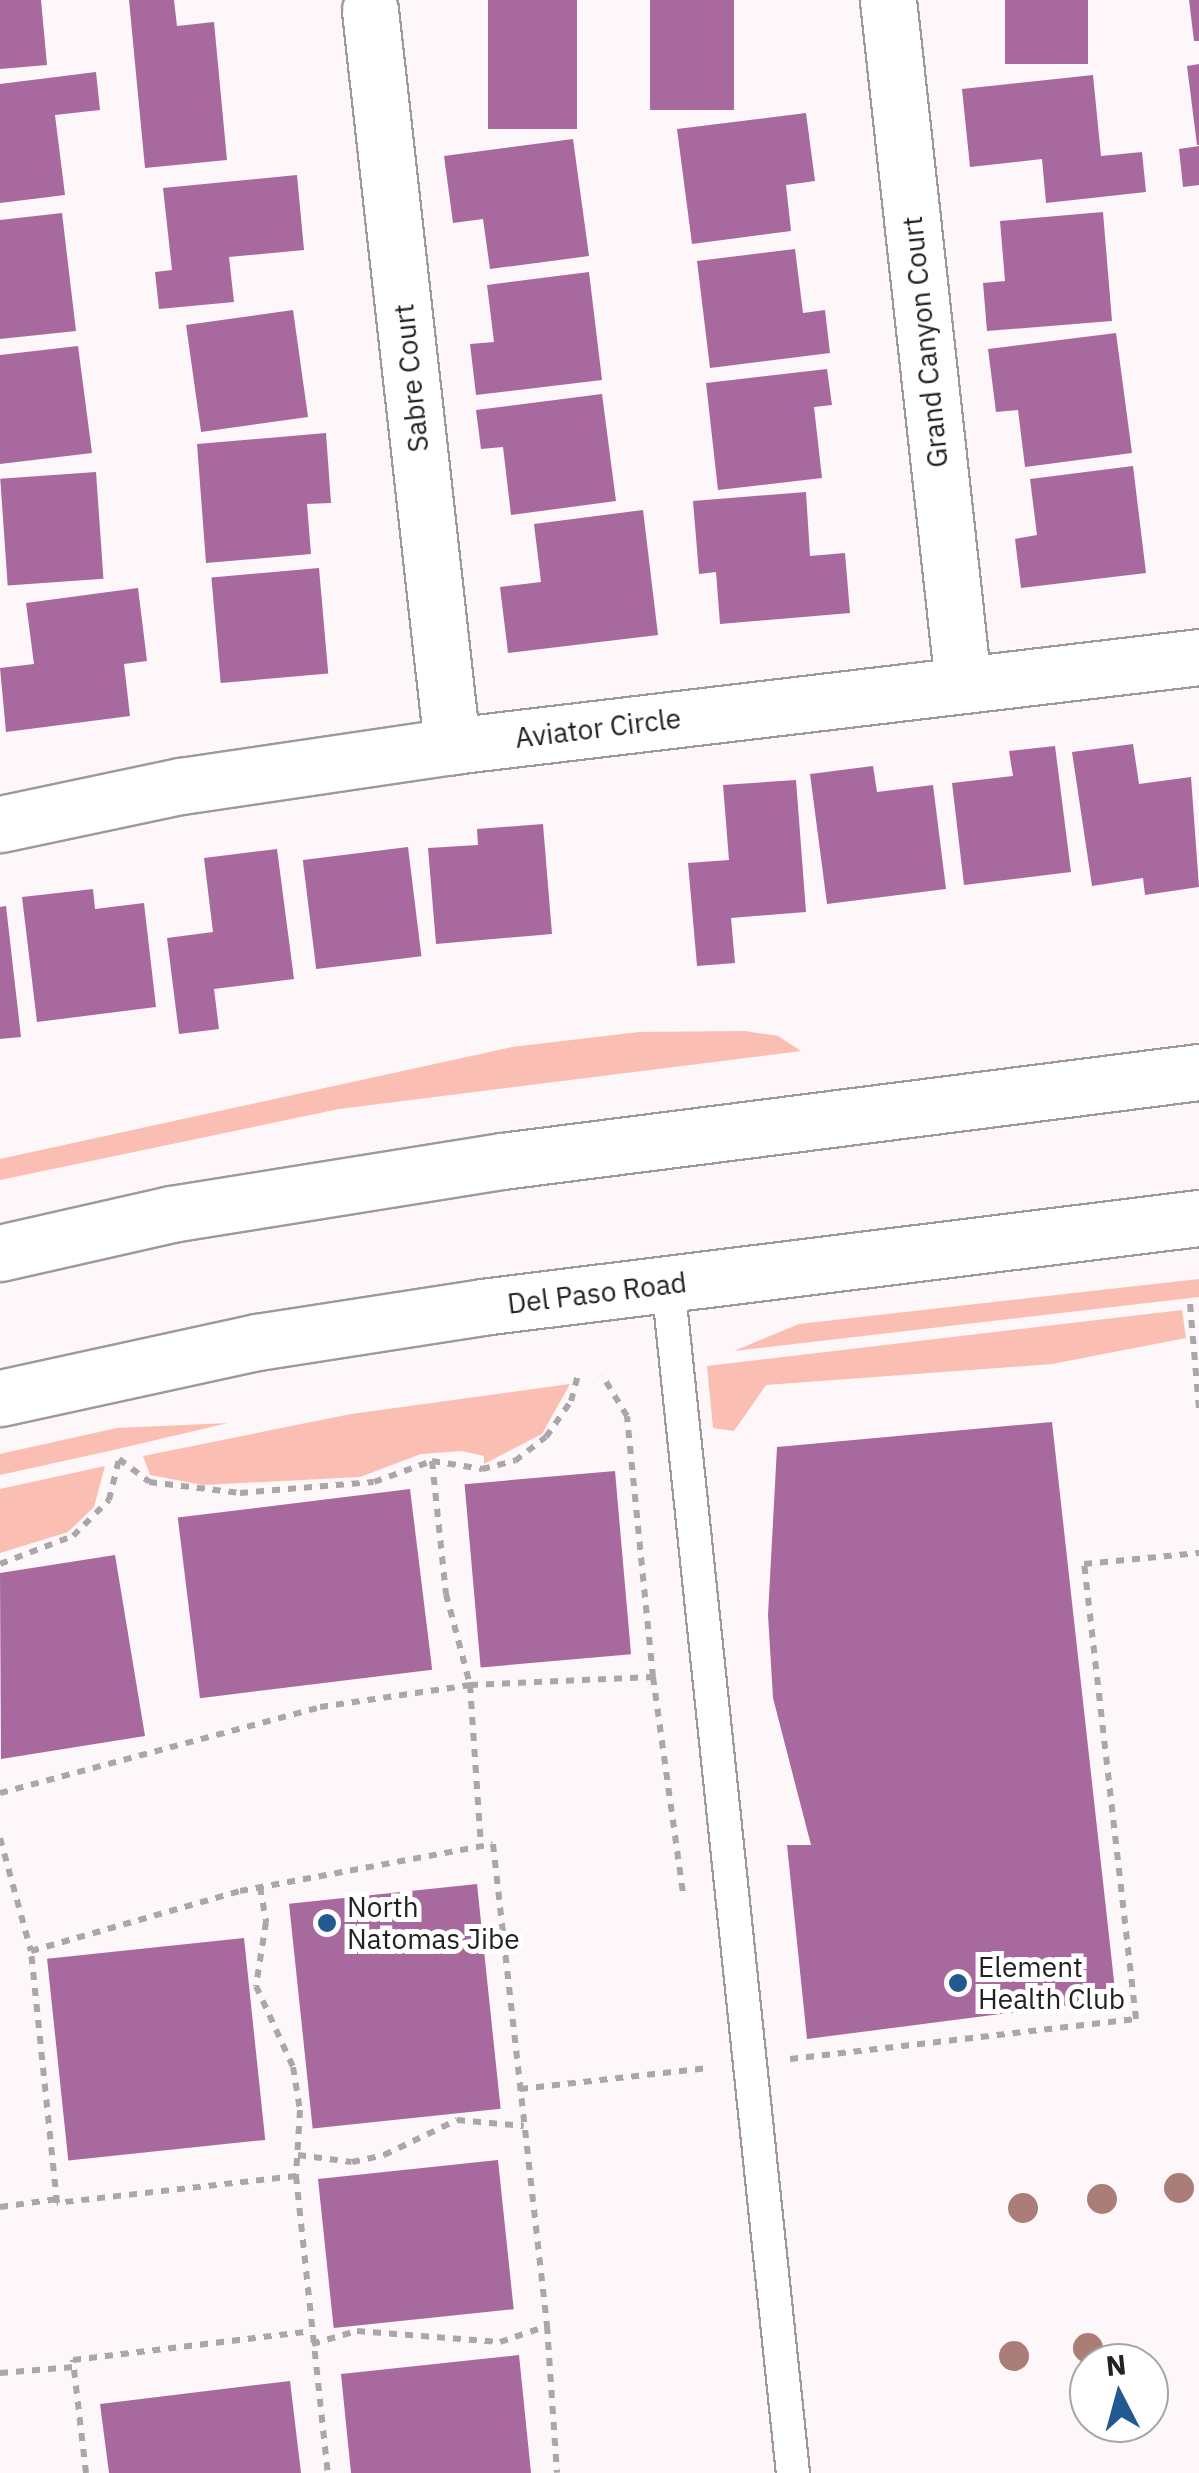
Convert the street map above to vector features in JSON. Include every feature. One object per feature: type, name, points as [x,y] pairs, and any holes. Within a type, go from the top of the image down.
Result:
[{"type":"street","name":"Grand Canyon Court","points":[[888,0],[963,684]]},
{"type":"street","name":"Sabre Court","points":[[370,10],[452,746]]},
{"type":"street","name":"Aviator Circle","points":[[0,824],[181,786],[452,746],[1199,656]]},
{"type":"street","points":[[0,1253],[171,1214],[502,1160],[1199,1072]]},
{"type":"street","name":"Del Paso Road","points":[[0,1398],[257,1342],[668,1284],[1199,1218]]},
{"type":"lane","points":[[668,1284],[793,2473]]},
{"type":"path","points":[[1190,1304],[1199,1409]]},
{"type":"path","points":[[602,1375],[627,1416],[653,1677],[686,1916]]},
{"type":"path","points":[[0,1564],[73,1536],[109,1500],[119,1459],[148,1482],[240,1493],[374,1482],[432,1461],[482,1469],[515,1461],[559,1422],[577,1378]]},
{"type":"path","points":[[432,1461],[446,1594],[470,1686],[481,1845]]},
{"type":"path","points":[[520,2089],[1136,2019],[1084,1564],[1199,1553]]},
{"type":"path","points":[[0,1793],[320,1706],[470,1686],[653,1677]]},
{"type":"path","points":[[0,1838],[31,1951],[57,2199]]},
{"type":"path","points":[[31,1951],[260,1887],[492,1844],[547,2326],[556,2473]]},
{"type":"path","points":[[260,1887],[266,1922],[256,1986],[292,2067],[296,2176],[328,2473]]},
{"type":"path","points":[[700,2049],[704,2088]]},
{"type":"path","points":[[298,2155],[352,2162],[384,2155],[457,2120],[524,2126]]},
{"type":"path","points":[[0,2207],[296,2176]]},
{"type":"path","points":[[312,2344],[357,2331],[500,2342],[547,2326]]},
{"type":"path","points":[[86,2473],[73,2360],[311,2332]]},
{"type":"path","points":[[0,2373],[74,2367]]},
{"type":"shaded area","points":[[745,1031],[778,1036],[801,1051],[339,1109],[0,1180],[0,1159],[512,1047],[639,1032]]},
{"type":"shaded area","points":[[1199,1279],[1199,1297],[734,1351],[799,1324]]},
{"type":"shaded area","points":[[1182,1310],[1186,1338],[1052,1364],[766,1385],[734,1431],[713,1428],[707,1366]]},
{"type":"shaded area","points":[[570,1384],[542,1434],[484,1464],[484,1456],[462,1451],[421,1454],[360,1477],[203,1485],[150,1475],[143,1456],[351,1414]]},
{"type":"shaded area","points":[[228,1423],[0,1475],[0,1454],[117,1428]]},
{"type":"shaded area","points":[[105,1466],[94,1507],[68,1532],[0,1553],[0,1489]]},
{"type":"building","points":[[0,0],[41,0],[47,65],[0,69]]},
{"type":"building","points":[[129,0],[174,0],[177,26],[214,22],[227,160],[145,168]]},
{"type":"building","points":[[488,0],[577,0],[577,129],[488,129]]},
{"type":"building","points":[[650,0],[734,0],[734,110],[650,110]]},
{"type":"building","points":[[1005,0],[1088,0],[1088,64],[1005,64]]},
{"type":"building","points":[[1189,0],[1199,0],[1199,41],[1194,41]]},
{"type":"building","points":[[1199,64],[1199,145],[1197,145],[1187,66]]},
{"type":"building","points":[[96,72],[100,110],[55,115],[65,195],[0,203],[0,84]]},
{"type":"building","points":[[1093,75],[1101,156],[1142,152],[1146,192],[1046,203],[1042,159],[970,167],[962,89]]},
{"type":"building","points":[[806,113],[815,181],[786,185],[791,231],[692,244],[677,129]]},
{"type":"building","points":[[573,139],[589,256],[490,269],[483,219],[453,223],[444,156]]},
{"type":"building","points":[[1199,146],[1199,185],[1183,187],[1179,149]]},
{"type":"building","points":[[297,175],[304,250],[229,257],[234,302],[159,309],[155,272],[172,270],[163,188]]},
{"type":"building","points":[[1103,212],[1112,321],[987,331],[983,283],[1005,281],[1000,221]]},
{"type":"building","points":[[62,213],[76,331],[0,339],[0,220]]},
{"type":"building","points":[[795,249],[803,313],[825,310],[830,353],[710,368],[697,261]]},
{"type":"building","points":[[589,272],[602,380],[476,395],[470,344],[494,342],[487,285]]},
{"type":"building","points":[[293,310],[308,417],[201,432],[186,325]]},
{"type":"building","points":[[1116,333],[1132,453],[1025,467],[1018,410],[996,412],[988,349]]},
{"type":"building","points":[[78,346],[92,453],[0,464],[0,355]]},
{"type":"building","points":[[827,369],[832,405],[814,407],[822,478],[718,490],[706,383]]},
{"type":"building","points":[[602,394],[616,501],[511,515],[503,447],[481,449],[476,410]]},
{"type":"building","points":[[326,433],[331,503],[307,504],[311,554],[206,563],[197,444]]},
{"type":"building","points":[[1133,466],[1146,573],[1021,588],[1015,539],[1037,535],[1030,479]]},
{"type":"building","points":[[96,472],[103,579],[8,585],[0,479]]},
{"type":"building","points":[[806,492],[810,556],[845,553],[850,613],[720,624],[716,572],[699,574],[693,501]]},
{"type":"building","points":[[643,510],[658,635],[508,653],[500,587],[541,582],[534,524]]},
{"type":"building","points":[[319,568],[328,674],[221,683],[211,577]]},
{"type":"building","points":[[138,588],[147,661],[124,664],[130,716],[6,732],[0,668],[34,664],[26,603]]},
{"type":"building","points":[[1133,744],[1139,784],[1191,777],[1199,887],[1145,895],[1143,878],[1092,886],[1072,752]]},
{"type":"building","points":[[1055,746],[1071,872],[964,885],[952,783],[1013,776],[1009,751]]},
{"type":"building","points":[[873,766],[877,792],[933,785],[946,889],[827,904],[810,774]]},
{"type":"building","points":[[796,780],[806,912],[731,918],[735,963],[697,966],[688,863],[729,860],[723,785]]},
{"type":"building","points":[[543,824],[552,934],[436,944],[428,848],[478,845],[477,829]]},
{"type":"building","points":[[408,847],[421,956],[316,969],[303,860]]},
{"type":"building","points":[[277,849],[294,979],[214,989],[219,1029],[179,1034],[167,938],[213,932],[204,858]]},
{"type":"building","points":[[93,889],[95,909],[144,903],[156,1007],[37,1022],[22,897]]},
{"type":"building","points":[[6,906],[21,1037],[0,1039],[0,907]]},
{"type":"building","points":[[1052,1422],[1116,1999],[807,2039],[787,1845],[811,1845],[773,1698],[768,1615],[777,1447]]},
{"type":"building","points":[[615,1471],[631,1654],[481,1667],[465,1484]]},
{"type":"building","points":[[410,1489],[432,1670],[200,1698],[178,1518]]},
{"type":"building","points":[[115,1555],[145,1736],[1,1759],[0,1573]]},
{"type":"building","points":[[477,1884],[501,2109],[313,2129],[289,1904]]},
{"type":"building","points":[[244,1938],[265,2140],[68,2161],[47,1959]]},
{"type":"building","points":[[498,2160],[514,2309],[334,2328],[318,2179]]},
{"type":"building","points":[[519,2355],[531,2473],[351,2473],[341,2374]]},
{"type":"building","points":[[290,2381],[301,2473],[109,2473],[100,2404]]},
{"type":"place","name":"North Natomas Jibe","points":[[327,1923]]},
{"type":"place","name":"Element Health Club","points":[[958,1983]]}]
